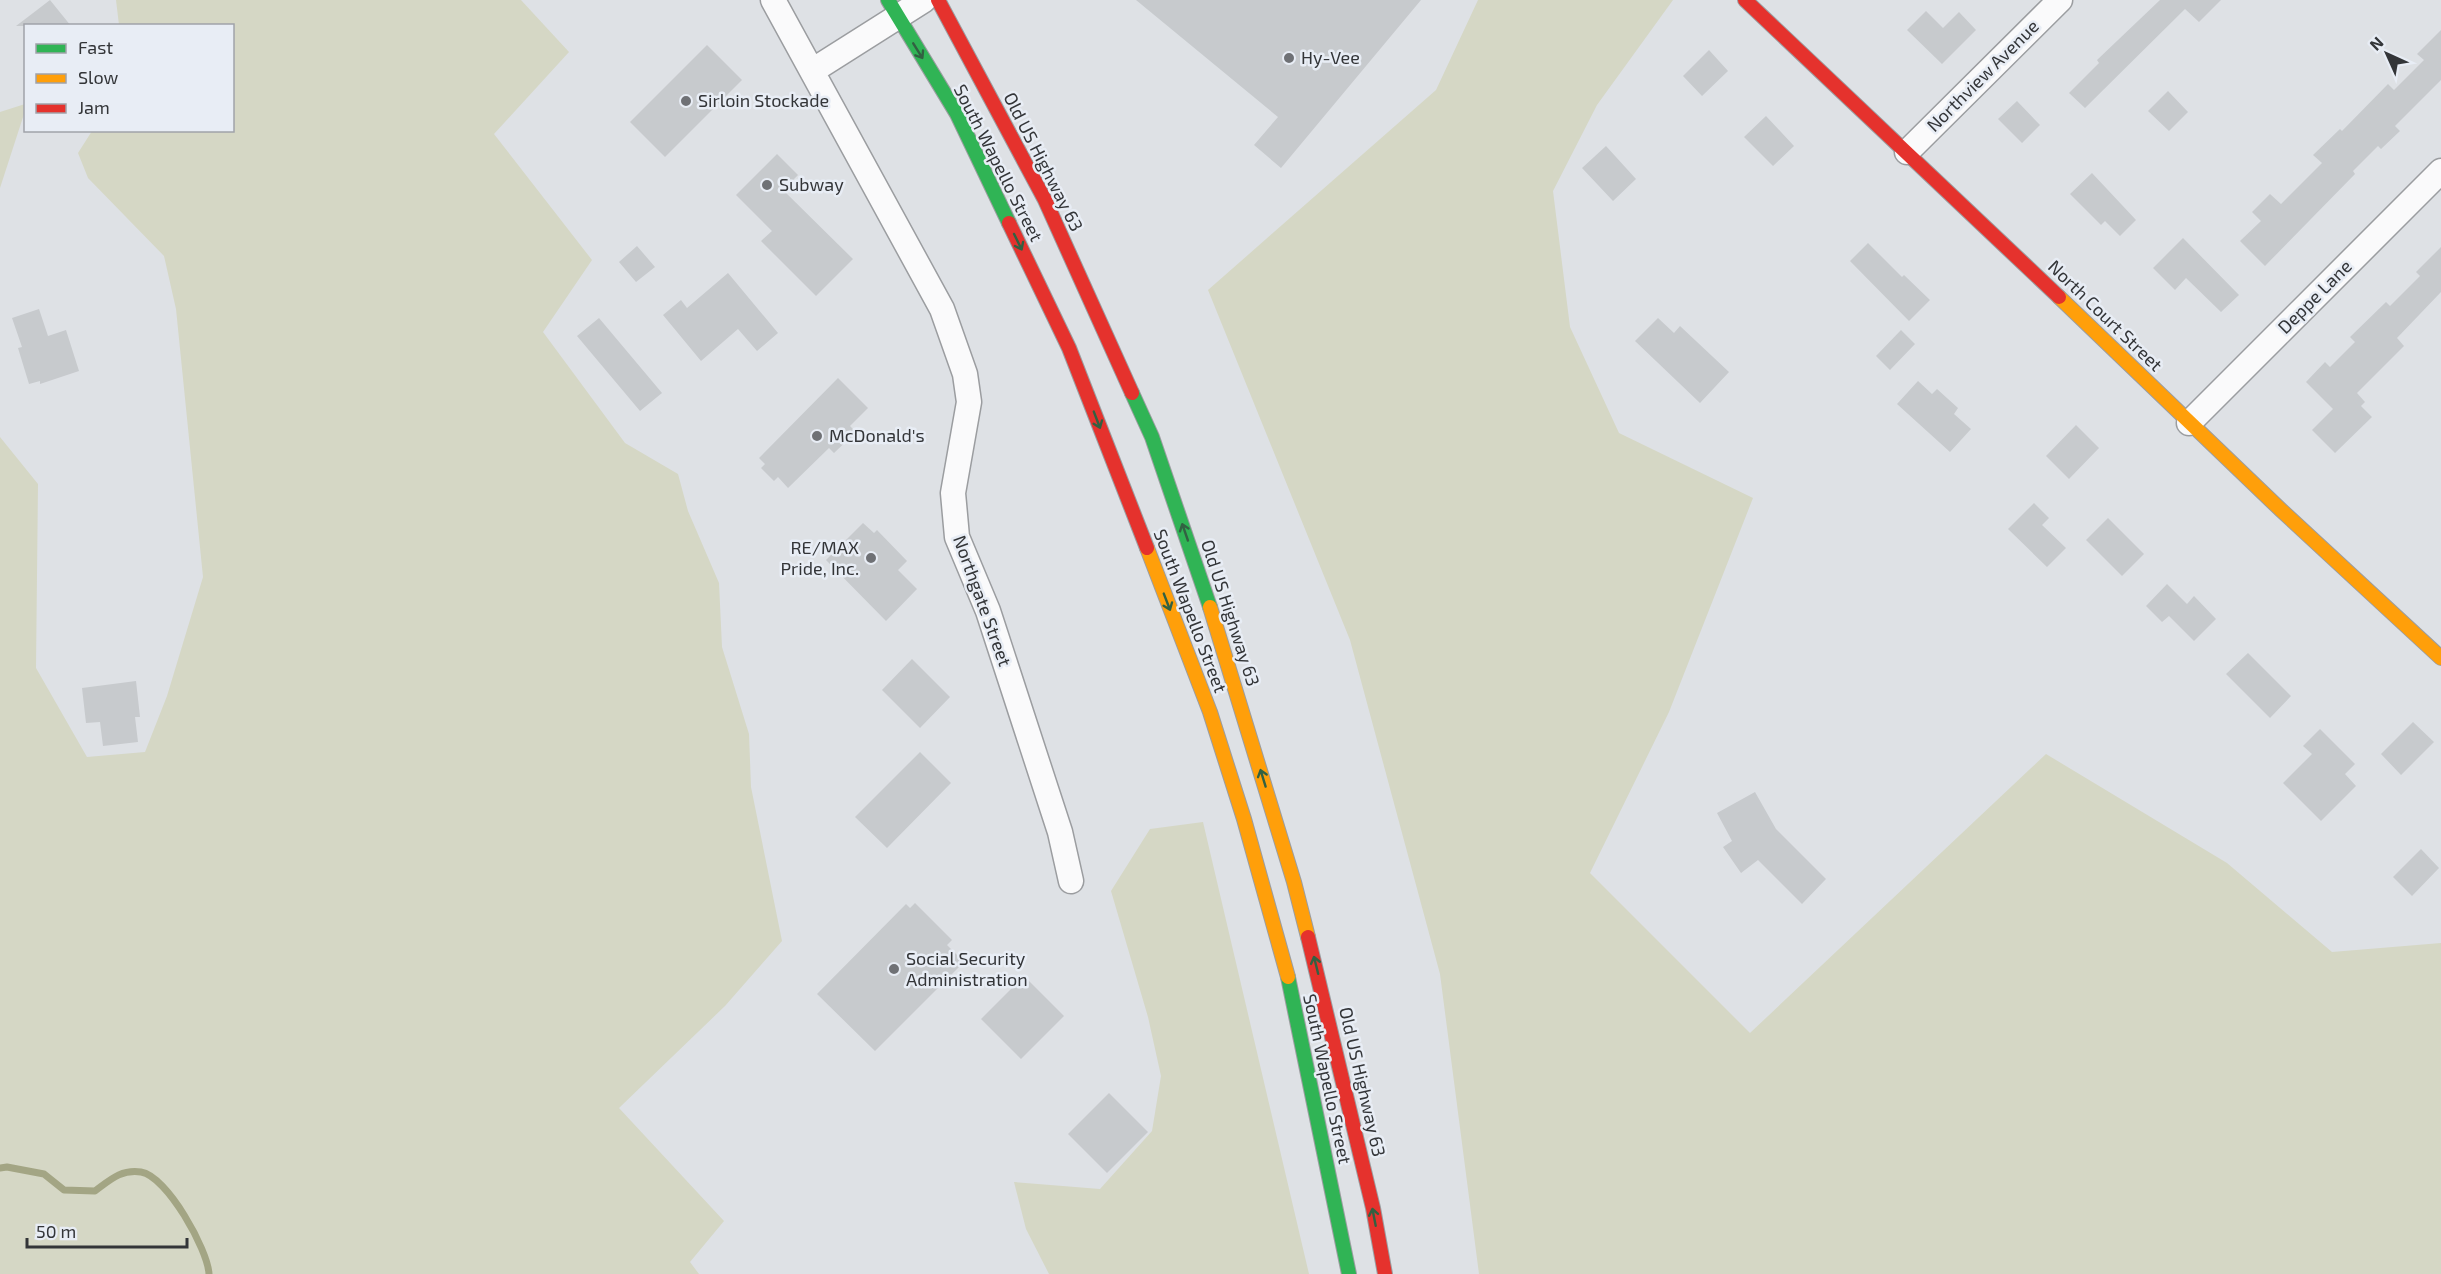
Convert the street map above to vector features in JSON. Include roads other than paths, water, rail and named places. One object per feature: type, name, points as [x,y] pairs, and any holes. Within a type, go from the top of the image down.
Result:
[{"type":"main road","name":"Old US Highway 63","points":[[938,0],[1045,200],[1152,437],[1226,654],[1294,882],[1331,1026],[1373,1208],[1385,1274]]},
{"type":"main road","name":"North Court Street","points":[[1745,0],[2189,423],[2441,658]]},
{"type":"main road","name":"South Wapello Street","points":[[893,9],[957,114],[1069,348],[1210,712],[1244,819],[1289,980],[1348,1274]]},
{"type":"street","name":"Northgate Street","points":[[773,0],[942,309],[965,374],[969,402],[952,493],[957,537],[988,611],[1060,832],[1071,881]]},
{"type":"street","points":[[812,71],[893,9],[924,0]]},
{"type":"street","name":"Northview Avenue","points":[[1907,152],[2060,0]]},
{"type":"street","name":"Deppe Lane","points":[[2189,423],[2441,171]]},
{"type":"waterway","points":[[0,1168],[7,1167],[44,1174],[64,1190],[95,1191],[116,1176],[127,1172],[141,1172],[151,1177],[174,1200],[194,1232],[202,1248],[209,1274]]},
{"type":"place","name":"Hy-Vee","points":[[1289,58]]},
{"type":"place","name":"Sirloin Stockade","points":[[686,101]]},
{"type":"place","name":"Subway","points":[[767,185]]},
{"type":"place","name":"McDonald's","points":[[817,436]]},
{"type":"place","name":"RE/MAX Pride, Inc.","points":[[871,558]]},
{"type":"place","name":"Social Security Administration","points":[[894,969]]}]
